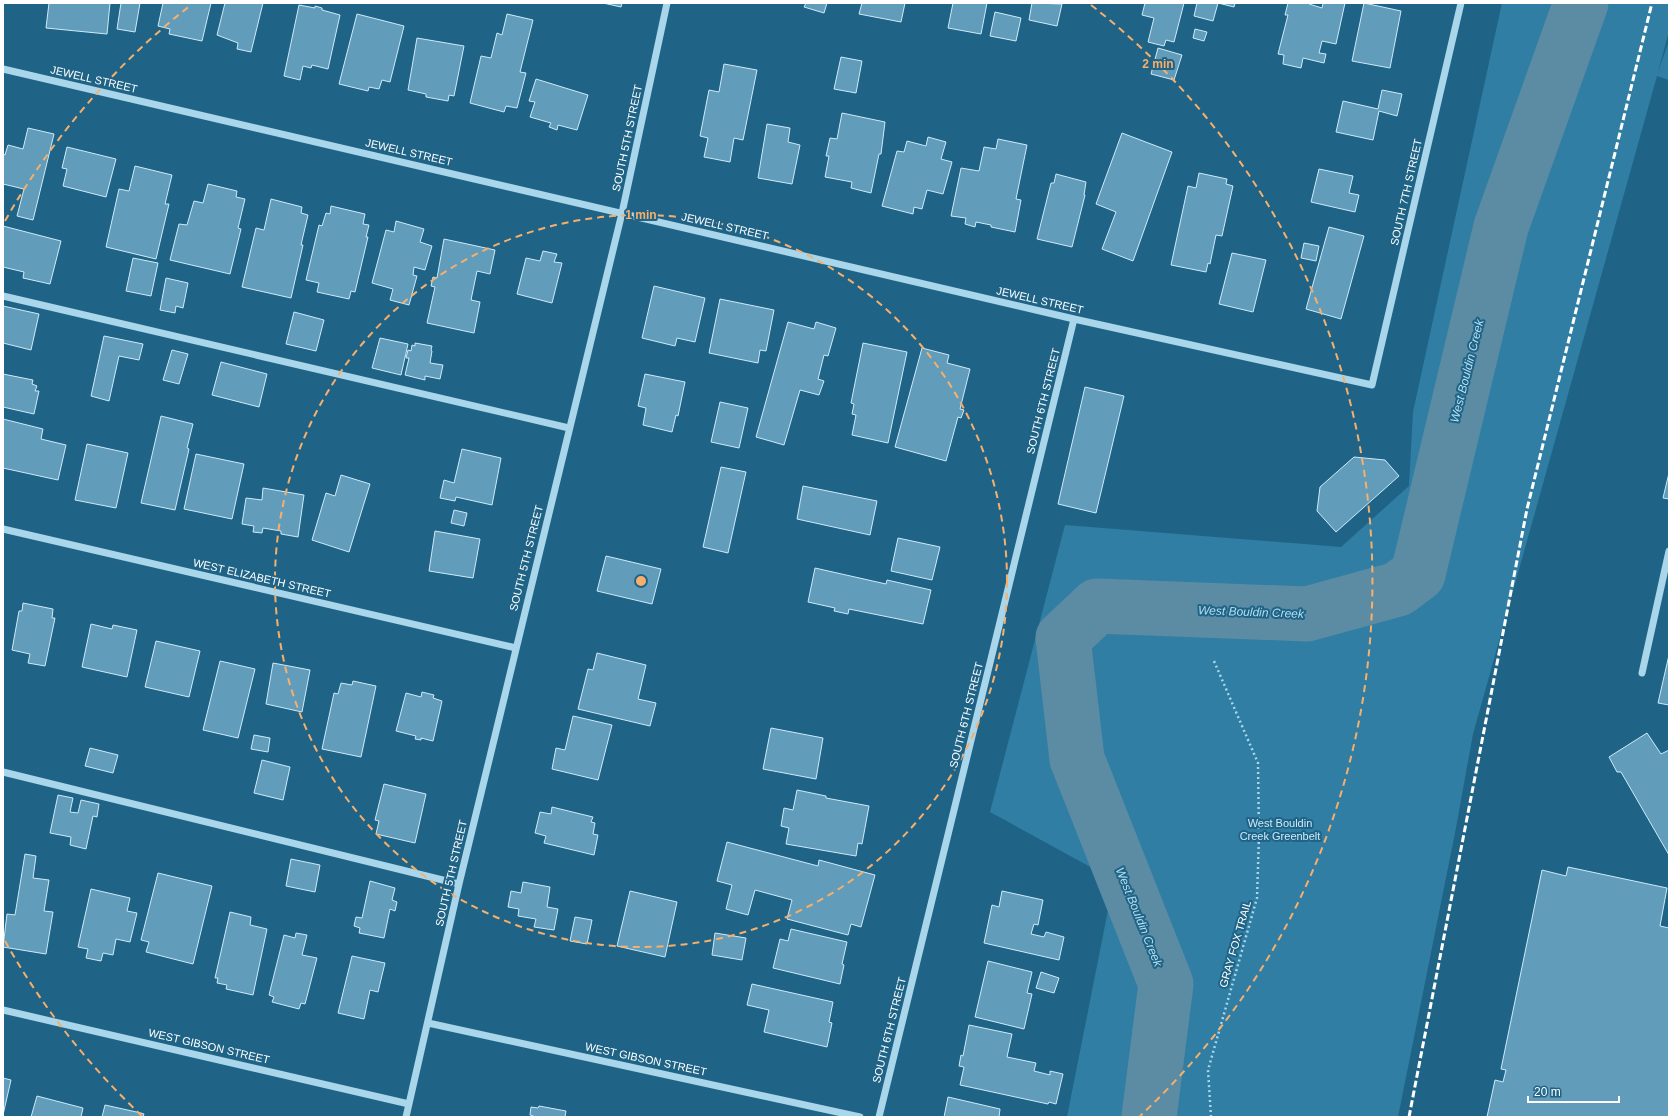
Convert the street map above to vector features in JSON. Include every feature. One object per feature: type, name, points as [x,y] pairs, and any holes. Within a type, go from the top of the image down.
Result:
[{"type":"street","name":"SOUTH 5TH STREET","points":[[406,1117],[459,884],[622,213],[667,3]]},
{"type":"street","name":"SOUTH 7TH STREET","points":[[1372,386],[1461,3]]},
{"type":"street","name":"JEWELL STREET","points":[[3,69],[1074,319],[1372,386]]},
{"type":"street","points":[[3,296],[569,428]]},
{"type":"street","name":"SOUTH 6TH STREET","points":[[879,1117],[1074,319]]},
{"type":"street","name":"WEST ELIZABETH STREET","points":[[3,529],[516,648]]},
{"type":"street","points":[[1642,673],[1669,551]]},
{"type":"street","points":[[3,772],[459,884]]},
{"type":"street","name":"WEST GIBSON STREET","points":[[3,1010],[410,1104]]},
{"type":"street","name":"WEST GIBSON STREET","points":[[428,1023],[860,1117]]},
{"type":"path","name":"GRAY FOX TRAIL","points":[[1211,1117],[1208,1070],[1257,898],[1259,836],[1258,763],[1214,661]]},
{"type":"green space","name":"West Bouldin Creek Greenbelt","points":[[1502,3],[1669,3],[1669,31],[1658,72],[1669,41],[1669,80],[1657,76],[1473,734],[1455,833],[1398,1117],[1067,1117],[1114,880],[990,812],[1065,525],[1341,547],[1409,486],[1413,412]]},
{"type":"building","points":[[49,3],[110,3],[107,34],[46,28]]},
{"type":"building","points":[[121,3],[140,3],[135,32],[117,29]]},
{"type":"building","points":[[163,3],[211,3],[202,41],[169,34],[170,29],[158,26]]},
{"type":"building","points":[[225,3],[263,3],[251,52],[237,49],[238,43],[217,35]]},
{"type":"building","points":[[603,3],[622,3],[621,7]]},
{"type":"building","points":[[806,3],[827,3],[824,13],[804,7]]},
{"type":"building","points":[[862,3],[905,3],[901,22],[859,14]]},
{"type":"building","points":[[953,3],[987,3],[981,34],[948,28]]},
{"type":"building","points":[[1032,3],[1062,4],[1057,26],[1029,20]]},
{"type":"building","points":[[1145,3],[1184,3],[1174,42],[1166,40],[1164,46],[1148,42],[1154,18],[1142,15]]},
{"type":"building","points":[[1197,3],[1218,3],[1213,21],[1194,16]]},
{"type":"building","points":[[1218,3],[1235,3],[1234,7]]},
{"type":"building","points":[[1288,3],[1309,3],[1322,8],[1323,3],[1345,3],[1336,44],[1322,41],[1319,53],[1326,54],[1324,63],[1303,58],[1301,68],[1283,64],[1284,55],[1278,54],[1288,15],[1285,15]]},
{"type":"building","points":[[1364,3],[1401,11],[1390,68],[1352,61]]},
{"type":"building","points":[[299,5],[315,8],[315,6],[322,8],[322,10],[340,15],[328,69],[312,65],[311,68],[303,66],[300,80],[284,76]]},
{"type":"building","points":[[995,12],[1021,18],[1016,41],[990,36]]},
{"type":"building","points":[[357,14],[404,26],[390,82],[382,80],[379,89],[369,87],[368,91],[339,84]]},
{"type":"building","points":[[507,14],[533,20],[520,72],[526,73],[517,108],[506,106],[504,112],[470,103],[481,56],[491,58],[497,33],[502,35]]},
{"type":"building","points":[[1195,29],[1207,32],[1204,41],[1193,38]]},
{"type":"building","points":[[417,38],[464,46],[454,96],[449,95],[448,101],[426,97],[426,94],[408,90]]},
{"type":"building","points":[[1158,48],[1182,55],[1174,80],[1151,74]]},
{"type":"building","points":[[841,57],[862,61],[856,93],[834,89]]},
{"type":"building","points":[[724,64],[757,70],[743,140],[734,138],[730,162],[704,157],[708,138],[700,136],[709,90],[719,92]]},
{"type":"building","points":[[536,79],[588,95],[577,130],[558,125],[557,130],[549,127],[551,123],[530,117],[535,102],[529,101]]},
{"type":"building","points":[[1382,90],[1402,94],[1397,116],[1379,111],[1373,140],[1336,132],[1343,101],[1378,109]]},
{"type":"building","points":[[842,113],[885,122],[881,154],[879,154],[871,193],[851,188],[852,182],[825,177],[829,156],[826,156],[830,138],[837,139]]},
{"type":"building","points":[[767,124],[790,128],[788,142],[800,145],[792,184],[758,178]]},
{"type":"building","points":[[28,128],[54,134],[33,220],[17,216],[24,189],[3,184],[3,154],[5,155],[8,145],[23,149]]},
{"type":"building","points":[[1122,133],[1172,152],[1133,261],[1102,249],[1116,212],[1096,204]]},
{"type":"building","points":[[928,137],[946,142],[941,159],[952,162],[943,194],[927,190],[922,209],[914,207],[913,214],[882,206],[897,151],[904,152],[907,141],[926,146]]},
{"type":"building","points":[[998,139],[1027,145],[1016,199],[1021,200],[1015,232],[976,222],[975,227],[965,224],[966,218],[951,216],[961,168],[979,171],[984,147],[996,149]]},
{"type":"building","points":[[67,147],[116,159],[106,197],[63,186],[67,169],[62,168]]},
{"type":"building","points":[[135,166],[172,175],[165,204],[169,204],[156,259],[106,247],[119,189],[129,191]]},
{"type":"building","points":[[1319,169],[1353,176],[1349,193],[1359,195],[1355,212],[1311,202]]},
{"type":"building","points":[[1199,173],[1227,179],[1226,184],[1233,186],[1222,236],[1216,235],[1210,264],[1208,263],[1206,272],[1171,265],[1188,186],[1196,188]]},
{"type":"building","points":[[1056,174],[1086,182],[1085,195],[1072,247],[1037,239],[1051,183],[1054,183]]},
{"type":"building","points":[[208,184],[237,191],[236,197],[245,199],[238,228],[241,229],[230,274],[170,260],[179,224],[187,225],[194,201],[203,203]]},
{"type":"building","points":[[271,199],[302,207],[301,213],[308,215],[291,298],[242,287],[256,228],[264,230]]},
{"type":"building","points":[[331,206],[365,214],[363,224],[369,225],[366,237],[368,237],[355,292],[351,291],[349,299],[317,292],[319,283],[306,280],[319,225],[322,226],[326,213],[330,214]]},
{"type":"building","points":[[396,221],[424,229],[420,242],[432,246],[425,270],[414,267],[413,275],[417,276],[409,305],[390,300],[393,289],[372,283],[386,230],[394,232]]},
{"type":"building","points":[[3,226],[61,241],[50,284],[23,278],[24,272],[3,267]]},
{"type":"building","points":[[1329,227],[1364,236],[1341,319],[1306,309]]},
{"type":"building","points":[[444,239],[495,250],[490,274],[477,271],[471,300],[480,302],[474,333],[427,323],[435,287],[431,286],[433,277],[437,278]]},
{"type":"building","points":[[1304,243],[1319,246],[1316,261],[1301,258]]},
{"type":"building","points":[[543,251],[557,254],[554,262],[562,263],[552,303],[517,294],[526,258],[540,261]]},
{"type":"building","points":[[1232,253],[1266,260],[1253,312],[1219,304]]},
{"type":"building","points":[[133,258],[158,263],[151,296],[126,291]]},
{"type":"building","points":[[166,278],[188,283],[183,308],[176,306],[175,313],[160,310]]},
{"type":"building","points":[[654,286],[705,298],[695,342],[677,338],[675,346],[642,338]]},
{"type":"building","points":[[720,299],[774,310],[766,351],[760,350],[758,363],[709,353]]},
{"type":"building","points":[[3,306],[39,314],[31,350],[3,343]]},
{"type":"building","points":[[294,312],[324,320],[316,351],[286,344]]},
{"type":"building","points":[[788,322],[814,329],[816,322],[836,328],[828,356],[824,355],[818,379],[824,381],[819,395],[800,390],[784,445],[756,437]]},
{"type":"building","points":[[104,336],[143,344],[139,360],[119,356],[109,401],[91,396]]},
{"type":"building","points":[[380,338],[408,344],[401,375],[372,368]]},
{"type":"building","points":[[415,343],[432,346],[430,363],[443,365],[440,379],[425,376],[425,380],[405,375],[409,358],[406,358],[408,350],[411,351],[412,345],[415,346]]},
{"type":"building","points":[[863,343],[907,352],[888,443],[852,435],[856,415],[852,414],[854,404],[851,403]]},
{"type":"building","points":[[922,348],[949,355],[947,363],[970,369],[960,409],[964,410],[961,418],[958,417],[946,461],[895,447]]},
{"type":"building","points":[[172,350],[188,354],[179,384],[163,380]]},
{"type":"building","points":[[221,362],[267,374],[259,407],[212,395]]},
{"type":"building","points":[[3,374],[33,380],[32,384],[37,386],[35,391],[39,391],[34,414],[3,407]]},
{"type":"building","points":[[645,374],[685,382],[678,416],[676,415],[672,432],[643,425],[646,408],[638,406]]},
{"type":"building","points":[[1085,387],[1124,396],[1096,513],[1058,504]]},
{"type":"building","points":[[720,402],[748,408],[739,448],[711,442]]},
{"type":"building","points":[[161,416],[193,424],[187,448],[189,449],[175,510],[141,503]]},
{"type":"building","points":[[3,419],[43,429],[41,439],[66,445],[58,480],[3,468]]},
{"type":"building","points":[[87,444],[128,453],[116,508],[75,500]]},
{"type":"building","points":[[462,449],[501,458],[492,505],[456,497],[455,501],[440,498],[444,480],[454,483]]},
{"type":"building","points":[[196,454],[244,464],[232,519],[184,509]]},
{"type":"building","points":[[1354,457],[1385,460],[1399,476],[1336,532],[1317,511],[1320,487]]},
{"type":"building","points":[[721,467],[746,472],[728,553],[703,547]]},
{"type":"building","points":[[1669,473],[1669,499],[1663,498]]},
{"type":"building","points":[[341,475],[370,484],[349,552],[312,540],[326,493],[335,496]]},
{"type":"building","points":[[803,486],[877,501],[870,535],[797,519]]},
{"type":"building","points":[[263,488],[304,495],[298,537],[281,534],[281,531],[263,528],[262,533],[253,532],[254,526],[242,524],[246,498],[262,500]]},
{"type":"building","points":[[454,510],[467,513],[464,526],[451,523]]},
{"type":"building","points":[[435,531],[480,539],[473,578],[429,571]]},
{"type":"building","points":[[898,538],[940,547],[932,580],[891,571]]},
{"type":"building","points":[[606,556],[661,569],[652,604],[597,591]]},
{"type":"building","points":[[815,568],[886,584],[887,580],[931,590],[923,624],[849,609],[848,614],[834,611],[835,608],[808,602]]},
{"type":"building","points":[[23,603],[53,609],[52,618],[55,618],[45,666],[28,663],[30,654],[12,650],[19,611],[22,611]]},
{"type":"building","points":[[91,624],[112,629],[113,625],[137,630],[127,677],[82,667]]},
{"type":"building","points":[[156,641],[200,651],[189,697],[145,687]]},
{"type":"building","points":[[597,653],[646,665],[638,699],[656,703],[650,726],[578,709],[588,669],[593,670]]},
{"type":"building","points":[[1669,655],[1669,705],[1658,703]]},
{"type":"building","points":[[220,661],[255,669],[238,738],[203,730]]},
{"type":"building","points":[[273,663],[310,670],[302,712],[266,704]]},
{"type":"building","points":[[353,681],[376,686],[361,757],[322,749],[334,693],[338,694],[341,683],[352,685]]},
{"type":"building","points":[[422,692],[434,695],[433,698],[442,701],[433,741],[421,738],[421,740],[415,739],[416,736],[396,731],[406,693],[421,697]]},
{"type":"building","points":[[573,716],[612,725],[598,780],[552,769],[556,748],[565,750]]},
{"type":"building","points":[[771,728],[823,738],[816,779],[763,769]]},
{"type":"building","points":[[1647,733],[1661,754],[1669,750],[1669,855],[1621,772],[1617,772],[1609,757]]},
{"type":"building","points":[[254,735],[270,738],[268,752],[251,749]]},
{"type":"building","points":[[90,748],[118,755],[113,773],[85,766]]},
{"type":"building","points":[[262,760],[290,767],[283,800],[254,793]]},
{"type":"building","points":[[384,784],[426,794],[415,843],[376,834],[379,821],[375,820]]},
{"type":"building","points":[[797,790],[826,796],[826,798],[869,806],[862,844],[858,843],[856,856],[786,844],[789,828],[781,826],[784,808],[793,810]]},
{"type":"building","points":[[58,795],[73,798],[70,812],[78,813],[81,800],[99,804],[97,817],[93,816],[86,849],[70,845],[71,837],[50,833]]},
{"type":"building","points":[[552,807],[593,817],[591,822],[595,823],[593,834],[598,835],[594,855],[544,843],[546,836],[535,833],[540,812],[551,814]]},
{"type":"building","points":[[727,842],[818,866],[819,860],[875,875],[861,927],[851,924],[848,935],[787,919],[792,900],[755,890],[748,915],[726,909],[732,885],[717,881]]},
{"type":"building","points":[[25,854],[36,856],[33,878],[49,880],[44,911],[53,912],[46,954],[3,947],[7,914],[15,915]]},
{"type":"building","points":[[291,859],[320,865],[315,892],[286,886]]},
{"type":"building","points":[[1568,867],[1667,888],[1660,926],[1669,928],[1669,1117],[1487,1117],[1495,1080],[1503,1082],[1506,1070],[1501,1069],[1542,870],[1566,876]]},
{"type":"building","points":[[158,873],[212,886],[193,964],[146,952],[149,942],[141,940]]},
{"type":"building","points":[[370,881],[395,888],[392,900],[397,902],[395,911],[390,909],[384,938],[359,933],[360,928],[354,926],[356,917],[362,918]]},
{"type":"building","points":[[523,882],[550,887],[547,907],[558,909],[554,930],[534,927],[536,919],[518,916],[519,909],[508,907],[511,891],[521,893]]},
{"type":"building","points":[[91,889],[130,898],[127,911],[137,913],[130,942],[116,939],[113,955],[103,953],[101,961],[86,958],[88,949],[78,947]]},
{"type":"building","points":[[630,891],[677,902],[665,957],[617,946]]},
{"type":"building","points":[[1002,891],[1043,900],[1038,925],[1034,924],[1031,934],[1044,937],[1046,932],[1064,937],[1059,960],[984,943],[992,905],[999,907]]},
{"type":"building","points":[[230,912],[251,917],[250,925],[267,929],[253,995],[226,989],[227,985],[217,983],[218,978],[215,978]]},
{"type":"building","points":[[575,917],[592,920],[587,944],[570,941]]},
{"type":"building","points":[[791,929],[847,942],[842,964],[844,965],[840,984],[773,968],[780,939],[788,941]]},
{"type":"building","points":[[296,933],[307,935],[302,955],[317,958],[305,1004],[301,1003],[299,1009],[272,1002],[274,997],[269,995],[284,935],[295,938]]},
{"type":"building","points":[[715,933],[746,938],[742,960],[712,955]]},
{"type":"building","points":[[352,956],[385,963],[378,992],[370,990],[364,1019],[338,1013]]},
{"type":"building","points":[[988,961],[1032,972],[1027,993],[1032,994],[1024,1029],[975,1017]]},
{"type":"building","points":[[1041,972],[1059,978],[1054,993],[1036,988]]},
{"type":"building","points":[[752,984],[833,1002],[829,1022],[832,1023],[827,1047],[764,1032],[769,1010],[747,1005]]},
{"type":"building","points":[[969,1025],[1012,1034],[1007,1057],[1036,1063],[1034,1071],[1050,1075],[1050,1071],[1063,1074],[1056,1104],[1049,1102],[1048,1104],[960,1085],[964,1067],[959,1066],[961,1055],[963,1056]]},
{"type":"building","points":[[3,1078],[11,1080],[3,1115]]},
{"type":"building","points":[[37,1096],[83,1108],[81,1117],[31,1117]]},
{"type":"building","points":[[948,1097],[1000,1109],[999,1117],[944,1117]]},
{"type":"building","points":[[105,1105],[144,1114],[143,1117],[102,1117]]},
{"type":"building","points":[[539,1106],[566,1111],[565,1117],[536,1117],[530,1115],[531,1107],[538,1108]]},
{"type":"waterway","name":"West Bouldin Creek","points":[[1149,1117],[1166,984],[1077,759],[1063,638],[1097,606],[1307,614],[1398,589],[1418,574],[1501,227],[1581,3]]},
{"type":"railway","points":[[1409,1117],[1527,509],[1652,3]]}]
